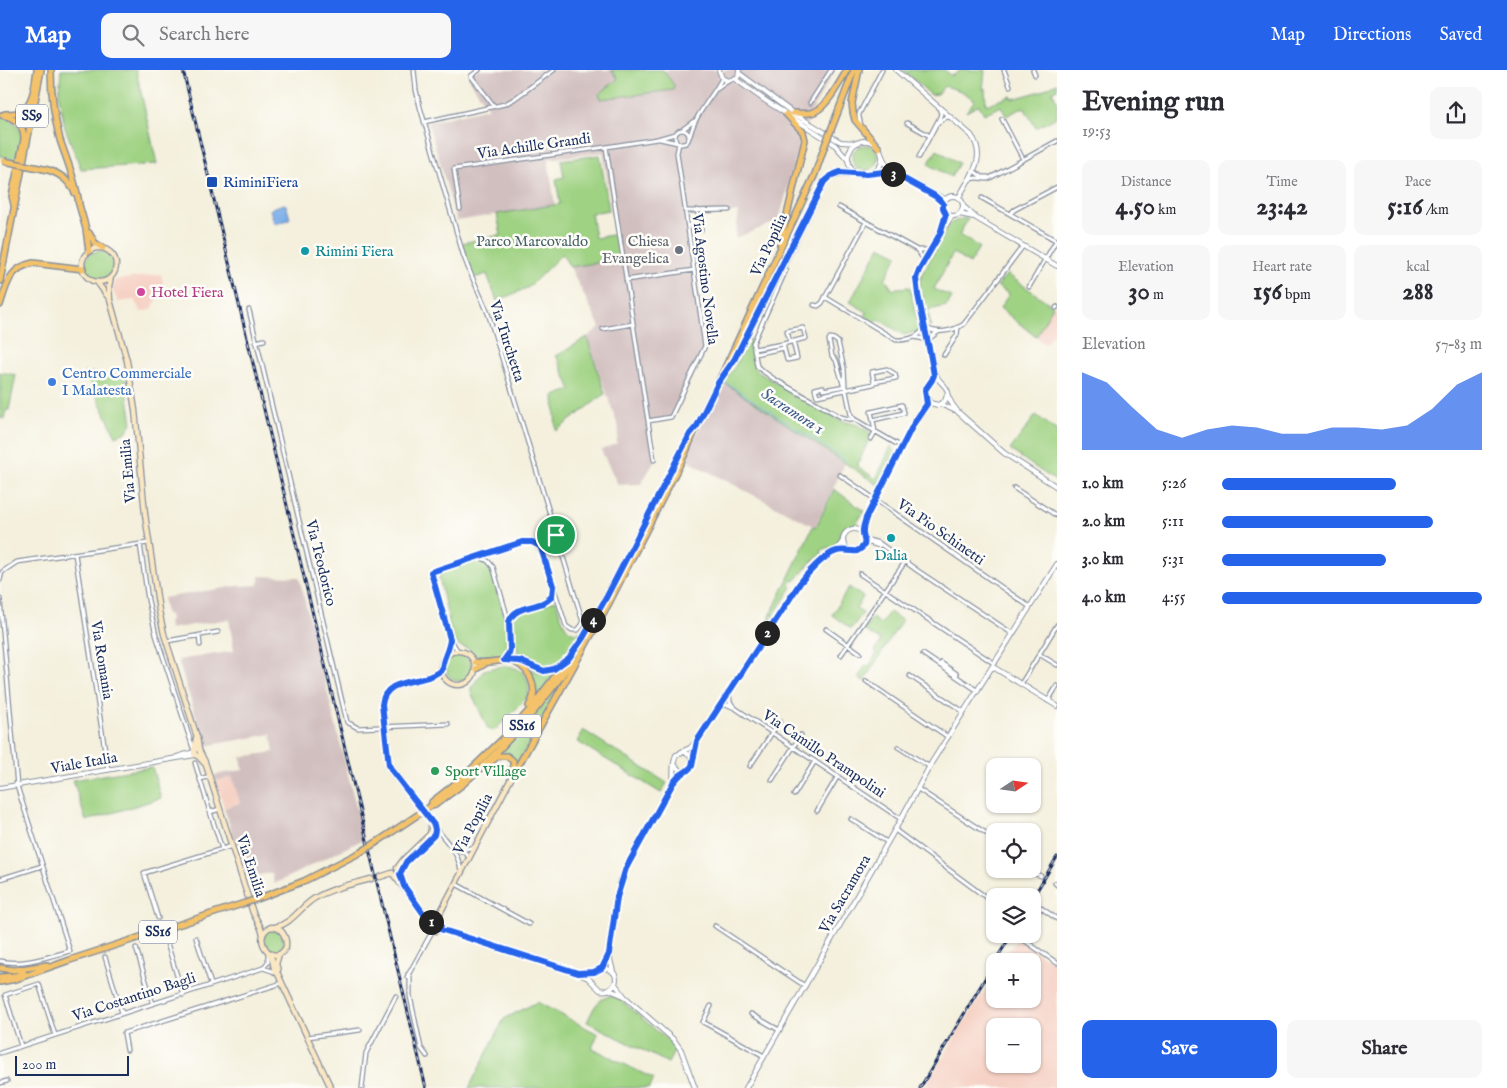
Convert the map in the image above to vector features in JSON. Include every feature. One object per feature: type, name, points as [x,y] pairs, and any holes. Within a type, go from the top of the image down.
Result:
[{"type":"main road","points":[[1,115],[22,111],[27,106],[31,98],[37,70]]},
{"type":"main road","name":"SS9","points":[[0,281],[41,70]]},
{"type":"main road","points":[[51,70],[52,98],[56,123],[79,204]]},
{"type":"main road","points":[[793,112],[806,114],[816,111],[824,105],[847,70]]},
{"type":"main road","name":"Via Popilia","points":[[585,639],[609,603],[694,436],[815,174],[854,70]]},
{"type":"main road","points":[[859,70],[852,108],[855,120],[879,148]]},
{"type":"main road","points":[[775,262],[805,140],[803,132],[786,114]]},
{"type":"main road","points":[[1,115],[18,122],[24,133],[12,196],[14,210]]},
{"type":"main road","points":[[2,160],[52,171],[65,179],[73,188],[79,204],[86,229],[89,252]]},
{"type":"main road","points":[[718,383],[734,360],[824,182],[834,174],[859,173]]},
{"type":"main road","points":[[86,229],[92,239],[108,251],[115,258],[116,267],[111,277],[97,282],[88,278],[83,269],[84,258],[89,252],[103,248]]},
{"type":"main road","points":[[0,305],[8,281],[19,268],[33,263],[83,269]]},
{"type":"main road","name":"Via Emilia","points":[[111,277],[109,286],[110,300],[127,361],[135,410],[148,543],[162,626],[196,735],[196,753],[202,755],[206,765],[256,918],[263,934]]},
{"type":"main road","name":"Via Emilia","points":[[97,282],[110,300]]},
{"type":"main road","points":[[513,775],[585,639]]},
{"type":"main road","name":"SS16","points":[[431,806],[432,802],[460,780],[509,733],[585,639]]},
{"type":"main road","name":"SS16","points":[[0,982],[16,979],[260,898],[304,881],[361,852],[435,805],[462,784],[512,737],[559,680],[585,639]]},
{"type":"main road","points":[[432,676],[444,678],[453,684],[463,684],[472,679],[476,669],[474,662],[468,654],[458,651],[449,653],[443,660],[442,670],[444,678]]},
{"type":"main road","points":[[476,669],[486,664],[511,660],[520,661],[544,671],[554,669],[569,658]]},
{"type":"main road","points":[[509,733],[532,702],[533,695],[533,687],[529,675],[519,664],[511,660]]},
{"type":"main road","points":[[474,662],[486,664]]},
{"type":"main road","points":[[380,877],[397,873],[434,835],[435,830],[431,821],[389,765],[382,700],[389,689],[397,685],[432,676],[442,670]]},
{"type":"main road","points":[[462,784],[498,756],[508,756],[513,762],[513,775]]},
{"type":"main road","name":"Via Popilia","points":[[438,921],[513,775]]},
{"type":"main road","points":[[397,873],[404,886],[432,923],[431,927],[433,930],[440,929],[441,924],[438,921],[432,923]]},
{"type":"main road","points":[[331,1088],[262,941],[263,934],[265,930],[284,925],[309,902],[318,897],[330,891],[371,879]]},
{"type":"main road","name":"Via Emilia","points":[[256,918],[261,923],[273,927]]},
{"type":"main road","points":[[277,973],[276,964],[279,954],[286,947],[285,932],[291,919]]},
{"type":"main road","points":[[273,927],[281,930],[285,936]]},
{"type":"main road","points":[[267,950],[275,955],[279,954]]},
{"type":"main road","name":"SS16","points":[[0,976],[15,976],[70,960]]},
{"type":"main road","points":[[0,968],[14,970],[48,965]]},
{"type":"street","name":"Via Turchetta","points":[[414,70],[416,90],[424,122],[468,270],[482,298],[488,316],[583,618],[580,628],[574,631],[566,626],[553,586]]},
{"type":"street","points":[[479,70],[471,76],[494,106]]},
{"type":"street","points":[[424,122],[505,104],[554,70]]},
{"type":"street","points":[[719,70],[722,78],[728,81],[736,79],[786,114],[834,144],[859,173],[884,172],[895,174]]},
{"type":"street","points":[[864,130],[859,114],[882,70]]},
{"type":"street","points":[[896,70],[971,135],[975,141],[979,157],[974,171],[959,197]]},
{"type":"street","points":[[1004,70],[1010,86]]},
{"type":"street","points":[[1033,70],[1035,75]]},
{"type":"street","points":[[810,103],[829,71]]},
{"type":"street","points":[[736,79],[739,72],[793,112],[841,142],[869,142],[879,148],[887,166],[895,174],[944,201]]},
{"type":"street","name":"Via Achille Grandi","points":[[460,210],[454,169],[657,139],[675,134],[694,120],[717,89],[722,78]]},
{"type":"street","name":"Via Achille Grandi","points":[[717,89],[728,81]]},
{"type":"street","points":[[919,157],[941,114],[939,108]]},
{"type":"street","points":[[939,118],[947,116]]},
{"type":"street","points":[[936,125],[947,116]]},
{"type":"street","points":[[1002,119],[1023,159]]},
{"type":"street","name":"Via Achille Grandi","points":[[690,136],[694,120]]},
{"type":"street","points":[[907,123],[930,136]]},
{"type":"street","points":[[675,134],[675,138],[679,143],[684,144],[687,142],[690,136],[688,132],[682,129]]},
{"type":"street","name":"Via Achille Grandi","points":[[657,139],[679,143]]},
{"type":"street","points":[[968,180],[973,178],[985,180],[1057,141]]},
{"type":"street","name":"Via Agostino Novella","points":[[648,420],[671,417],[705,346],[677,153],[679,143]]},
{"type":"street","points":[[849,161],[850,151],[858,143]]},
{"type":"street","points":[[606,147],[654,460]]},
{"type":"street","points":[[871,174],[880,166],[882,155]]},
{"type":"street","points":[[974,171],[982,177],[991,176]]},
{"type":"street","points":[[1010,214],[1057,187]]},
{"type":"street","points":[[940,234],[946,214],[943,208],[944,201],[953,195],[962,200],[962,211],[959,214]]},
{"type":"street","points":[[982,198],[1057,241],[1029,287]]},
{"type":"street","points":[[963,206],[976,218],[1057,266]]},
{"type":"street","points":[[839,207],[917,250],[924,261]]},
{"type":"street","points":[[697,210],[701,230]]},
{"type":"street","points":[[685,211],[729,210]]},
{"type":"street","points":[[946,214],[952,216],[959,214],[976,218]]},
{"type":"street","points":[[673,783],[676,756],[690,748],[697,741],[800,583],[816,565],[836,551],[843,541],[846,532],[860,526],[866,518],[911,429],[926,407],[925,390],[934,375],[916,286],[917,274],[952,216]]},
{"type":"street","points":[[814,305],[820,305],[866,222]]},
{"type":"street","points":[[925,327],[933,332],[939,332],[964,324],[1023,245]]},
{"type":"street","points":[[917,250],[930,250]]},
{"type":"street","points":[[626,280],[694,270]]},
{"type":"street","points":[[786,270],[753,342],[757,366],[774,379],[841,417],[854,419]]},
{"type":"street","points":[[825,297],[896,340],[914,337],[920,334],[925,327]]},
{"type":"street","name":"Via Teodorico","points":[[248,310],[347,722],[358,728],[448,724]]},
{"type":"street","points":[[603,329],[633,324]]},
{"type":"street","points":[[944,355],[957,335],[958,327]]},
{"type":"street","points":[[755,354],[784,346],[792,342],[806,338],[803,328],[787,331],[792,342],[797,358],[787,360],[784,346]]},
{"type":"street","points":[[928,343],[930,338],[939,332]]},
{"type":"street","points":[[914,337],[924,339],[928,343]]},
{"type":"street","points":[[845,387],[836,360],[833,357],[830,338],[838,342],[851,415],[854,419],[902,447]]},
{"type":"street","points":[[256,342],[264,340]]},
{"type":"street","points":[[754,349],[784,346]]},
{"type":"street","points":[[930,353],[938,378],[947,389],[948,396],[958,412],[1004,453],[1056,487]]},
{"type":"street","points":[[833,357],[841,356]]},
{"type":"street","points":[[845,387],[817,396],[815,389],[822,387],[823,390],[845,387],[873,384],[874,382],[896,378],[895,374],[887,369],[872,372],[874,382]]},
{"type":"street","points":[[929,384],[936,381],[942,383]]},
{"type":"street","points":[[911,429],[929,407],[945,401],[948,396]]},
{"type":"street","points":[[926,398],[930,403],[949,407],[958,412]]},
{"type":"street","points":[[871,439],[875,432],[871,412],[902,406],[904,413],[873,420]]},
{"type":"street","name":"Via Pio Schinetti","points":[[840,475],[1030,606]]},
{"type":"street","points":[[1014,488],[1057,516]]},
{"type":"street","points":[[864,545],[863,528],[866,518]]},
{"type":"street","points":[[855,529],[868,540],[878,543],[918,572],[1012,634]]},
{"type":"street","points":[[540,547],[546,538],[556,535]]},
{"type":"street","points":[[458,651],[450,639],[431,572],[528,541],[536,543],[540,547],[554,592],[547,601],[518,610],[513,614],[509,622]]},
{"type":"street","points":[[540,547],[558,541]]},
{"type":"street","points":[[843,541],[844,546],[848,550]]},
{"type":"street","points":[[0,580],[2,572],[17,562],[148,543]]},
{"type":"street","points":[[836,551],[857,551],[870,543],[882,547]]},
{"type":"street","points":[[140,544],[154,628],[196,753]]},
{"type":"street","name":"Via Romania","points":[[75,554],[108,770]]},
{"type":"street","points":[[479,557],[488,561],[493,567],[509,622],[510,649],[504,660]]},
{"type":"street","points":[[841,656],[905,562]]},
{"type":"street","name":"Via Sacramora","points":[[746,1088],[948,737],[1057,564]]},
{"type":"street","points":[[860,574],[994,666],[1057,706]]},
{"type":"street","points":[[0,599],[17,786],[70,951],[12,964],[0,961]]},
{"type":"street","points":[[1021,684],[1057,625]]},
{"type":"street","points":[[154,628],[162,626]]},
{"type":"street","points":[[826,629],[860,653]]},
{"type":"street","points":[[167,642],[218,632]]},
{"type":"street","points":[[199,635],[200,645]]},
{"type":"street","points":[[446,656],[450,639]]},
{"type":"street","points":[[923,654],[978,690]]},
{"type":"street","points":[[1039,654],[1057,665]]},
{"type":"street","points":[[941,663],[978,690]]},
{"type":"street","points":[[910,676],[965,712]]},
{"type":"street","points":[[866,681],[948,737]]},
{"type":"street","points":[[1048,701],[1057,686]]},
{"type":"street","points":[[729,692],[730,702],[735,708]]},
{"type":"street","name":"Via Camillo Prampolini","points":[[719,706],[735,708],[901,819]]},
{"type":"street","points":[[750,766],[780,721]]},
{"type":"street","points":[[185,724],[192,722]]},
{"type":"street","points":[[772,780],[801,735]]},
{"type":"street","points":[[610,990],[615,984],[616,977],[609,954],[617,897],[623,874],[673,783],[692,766],[697,741]]},
{"type":"street","points":[[898,747],[930,768]]},
{"type":"street","points":[[681,752],[690,754],[693,760]]},
{"type":"street","name":"Viale Italia","points":[[0,788],[173,759],[196,753]]},
{"type":"street","points":[[794,795],[815,761]]},
{"type":"street","points":[[195,763],[222,849]]},
{"type":"street","points":[[674,764],[677,769],[686,772]]},
{"type":"street","points":[[200,779],[210,776]]},
{"type":"street","points":[[817,811],[838,776]]},
{"type":"street","points":[[918,789],[986,833]]},
{"type":"street","points":[[210,812],[220,809]]},
{"type":"street","points":[[851,819],[888,842]]},
{"type":"street","points":[[895,830],[986,897]]},
{"type":"street","points":[[439,832],[460,860],[461,873]]},
{"type":"street","points":[[158,918],[144,873],[232,846]]},
{"type":"street","points":[[450,846],[466,853],[469,858]]},
{"type":"street","points":[[460,850],[475,846]]},
{"type":"street","points":[[457,855],[469,858]]},
{"type":"street","points":[[0,880],[42,866]]},
{"type":"street","points":[[456,884],[529,924]]},
{"type":"street","points":[[1041,908],[1057,919]]},
{"type":"street","points":[[715,926],[804,986]]},
{"type":"street","points":[[440,929],[578,973],[588,978],[600,990],[610,990],[625,997]]},
{"type":"street","points":[[427,1056],[421,1048],[410,996],[410,977],[408,975],[433,930]]},
{"type":"street","points":[[196,938],[212,984]]},
{"type":"street","points":[[166,940],[183,995]]},
{"type":"street","points":[[1030,943],[1057,962]]},
{"type":"street","points":[[136,948],[153,1004]]},
{"type":"street","points":[[267,950],[269,959],[263,968],[277,973]]},
{"type":"street","points":[[594,986],[594,976],[609,954]]},
{"type":"street","points":[[105,957],[122,1013]]},
{"type":"street","name":"Via Costantino Bagli","points":[[0,1053],[263,968]]},
{"type":"street","points":[[578,973],[609,969],[614,974]]},
{"type":"street","points":[[127,1050],[124,1033],[282,983]]},
{"type":"street","points":[[22,1046],[5,995],[39,984],[55,1035]]},
{"type":"street","points":[[615,984],[625,997],[674,1040],[681,1050],[695,1088]]},
{"type":"street","points":[[362,1088],[366,1053],[396,996]]},
{"type":"street","points":[[711,1006],[702,1022],[764,1056]]},
{"type":"street","points":[[751,1014],[779,1030]]},
{"type":"street","points":[[307,1037],[360,1030]]},
{"type":"street","points":[[0,1083],[7,1081]]},
{"type":"shaded area","points":[[478,70],[835,70],[814,107],[800,140],[779,221],[735,238],[739,212],[687,215],[705,349],[673,418],[650,423],[654,462],[641,484],[618,485],[601,450],[616,444],[619,429],[587,337],[600,327],[570,267],[620,258],[603,152],[548,159],[555,205],[457,221],[428,122],[488,108],[468,77]]},
{"type":"shaded area","points":[[161,274],[164,286],[152,309],[141,312],[134,300],[118,302],[112,289],[115,280]]},
{"type":"shaded area","points":[[1053,306],[1057,309],[1057,329],[1045,344],[1036,337]]},
{"type":"shaded area","points":[[723,382],[845,463],[815,527],[684,459]]},
{"type":"shaded area","points":[[259,576],[299,577],[364,839],[274,884],[272,873],[246,877],[224,808],[240,803],[232,777],[216,781],[214,775],[243,770],[241,757],[274,752],[271,734],[205,746],[178,660],[234,651],[229,619],[169,629],[168,623],[170,620],[169,615],[166,614],[163,598],[237,586],[259,585]]},
{"type":"shaded area","points":[[232,777],[240,803],[224,808],[216,781]]},
{"type":"shaded area","points":[[1014,943],[1023,943],[1039,953],[1007,953]]},
{"type":"shaded area","points":[[1041,955],[1057,965],[1056,1088],[924,1088],[986,988],[986,1008],[1041,1008]]},
{"type":"green space","points":[[61,70],[136,70],[157,164],[81,169],[65,128],[59,97]]},
{"type":"green space","points":[[611,70],[663,70],[674,85],[673,90],[601,99],[599,94],[618,79]]},
{"type":"green space","points":[[903,70],[945,70],[952,76],[961,70],[985,70],[983,90],[985,88],[986,105],[1011,96],[1013,99],[1041,91],[1057,83],[1057,89],[1052,92],[1057,100],[1057,117],[1036,128],[1024,107],[1006,116],[1001,106],[984,114],[979,105],[966,112],[975,100],[961,91],[945,86],[937,94],[931,95]]},
{"type":"green space","points":[[5,117],[13,121],[21,130],[22,140],[17,160],[0,156],[0,118]]},
{"type":"green space","points":[[865,145],[874,149],[878,158],[874,167],[865,171],[856,167],[852,158],[856,149]]},
{"type":"green space","points":[[937,150],[959,163],[951,177],[928,164]]},
{"type":"green space","name":"Parco Marcovaldo","points":[[600,155],[609,210],[591,213],[595,238],[617,234],[620,259],[570,267],[562,254],[529,287],[497,301],[487,274],[474,278],[462,243],[501,235],[497,214],[560,204],[556,179],[564,177],[561,160]]},
{"type":"green space","points":[[964,218],[968,219],[959,235],[979,247],[970,264],[953,253],[934,289],[952,297],[947,306],[928,310],[931,328],[920,284],[921,276],[950,223]]},
{"type":"green space","points":[[880,246],[898,255],[885,279],[893,290],[910,287],[919,331],[904,335],[878,319],[875,323],[865,316],[867,312],[850,302]]},
{"type":"green space","points":[[99,251],[109,255],[113,265],[109,275],[99,279],[89,275],[85,265],[89,255]]},
{"type":"green space","points":[[1007,274],[1053,306],[1036,337],[1000,308],[1009,294],[997,286]]},
{"type":"green space","points":[[587,337],[605,394],[556,431],[554,396],[571,390],[555,356]]},
{"type":"green space","points":[[749,338],[755,368],[758,372],[839,420],[858,425],[872,433],[857,466],[876,479],[891,446],[894,449],[895,453],[878,485],[723,382],[734,368]]},
{"type":"green space","points":[[0,372],[16,375],[9,410],[6,410],[4,419],[0,417]]},
{"type":"green space","points":[[85,372],[125,377],[132,423],[126,432],[116,436]]},
{"type":"green space","points":[[1036,415],[1057,431],[1057,482],[1010,450]]},
{"type":"green space","points":[[834,489],[864,511],[856,524],[843,529],[837,543],[830,549],[828,547],[821,551],[822,554],[810,563],[795,581],[793,580],[790,585],[792,587],[770,621],[770,616],[813,526],[816,527]]},
{"type":"green space","points":[[478,561],[489,565],[505,617],[507,646],[501,656],[482,659],[467,648],[460,646],[453,639],[439,577],[443,572]]},
{"type":"green space","points":[[849,587],[863,597],[856,609],[863,613],[851,629],[832,615]]},
{"type":"green space","points":[[556,600],[561,616],[570,631],[575,633],[580,631],[585,621],[589,622],[558,664],[547,667],[537,665],[521,656],[516,643],[512,643],[513,618],[518,613]]},
{"type":"green space","points":[[889,612],[902,620],[864,681],[858,678],[866,665],[869,666],[877,653],[875,651],[881,641],[864,630],[872,618],[881,624]]},
{"type":"green space","points":[[459,655],[468,659],[472,668],[468,677],[459,681],[450,677],[446,668],[450,659]]},
{"type":"green space","points":[[503,666],[514,667],[523,673],[528,681],[529,690],[526,699],[494,731],[488,729],[471,692],[471,688],[484,670]]},
{"type":"green space","points":[[525,666],[543,674],[556,673],[535,699],[534,682]]},
{"type":"green space","points":[[559,685],[517,765],[511,755],[499,752],[531,719]]},
{"type":"green space","points":[[583,730],[667,783],[661,793],[578,742]]},
{"type":"green space","points":[[152,767],[161,798],[86,821],[73,780]]},
{"type":"green space","points":[[271,929],[280,932],[283,937],[284,946],[278,952],[271,950],[264,940],[266,932]]},
{"type":"green space","points":[[610,996],[617,997],[670,1042],[675,1050],[668,1063],[587,1022],[598,1002]]},
{"type":"green space","points":[[537,1002],[598,1034],[592,1048],[654,1079],[649,1088],[469,1088],[504,1019]]},
{"type":"water","points":[[284,204],[290,218],[276,224],[270,210]]},
{"type":"waterway","name":"Sacramora 1","points":[[725,382],[847,461]]},
{"type":"railway","points":[[183,70],[426,1088]]},
{"type":"railway","points":[[1039,888],[1057,857]]},
{"type":"railway","points":[[1000,953],[1006,943]]},
{"type":"railway","points":[[920,1088],[986,977]]},
{"type":"place","name":"RiminiFiera","points":[[212,182]]},
{"type":"place","name":"Chiesa Evangelica","points":[[679,250]]},
{"type":"place","name":"Rimini Fiera","points":[[305,251]]},
{"type":"place","name":"Hotel Fiera","points":[[141,292]]},
{"type":"place","name":"Centro Commerciale I Malatesta","points":[[52,382]]},
{"type":"place","name":"Dalia","points":[[891,538]]},
{"type":"place","name":"Sport Village","points":[[435,771]]},
{"type":"route","points":[[840,172],[867,174],[889,172],[935,196],[943,203],[946,214],[940,234],[916,278],[934,375],[925,390],[926,407],[914,423],[866,518],[862,533],[865,540],[864,545],[860,550],[854,552],[848,550],[836,551],[808,573],[719,706],[697,741],[691,768],[679,776],[673,783],[626,868],[617,897],[609,954],[602,968],[588,973],[578,973],[440,929],[441,925],[439,922],[432,923],[428,920],[404,886],[400,874],[406,862],[434,835],[434,825],[394,776],[389,765],[382,705],[384,696],[392,687],[432,676],[442,670],[443,660],[449,648],[450,639],[431,572],[522,542],[528,541],[540,546],[546,538],[556,535],[558,541],[541,548],[554,592],[547,601],[518,610],[510,618],[510,649],[504,660],[520,661],[544,671],[554,669],[569,658],[606,598],[690,434],[697,426],[718,383],[734,360],[827,178],[840,172]]}]
